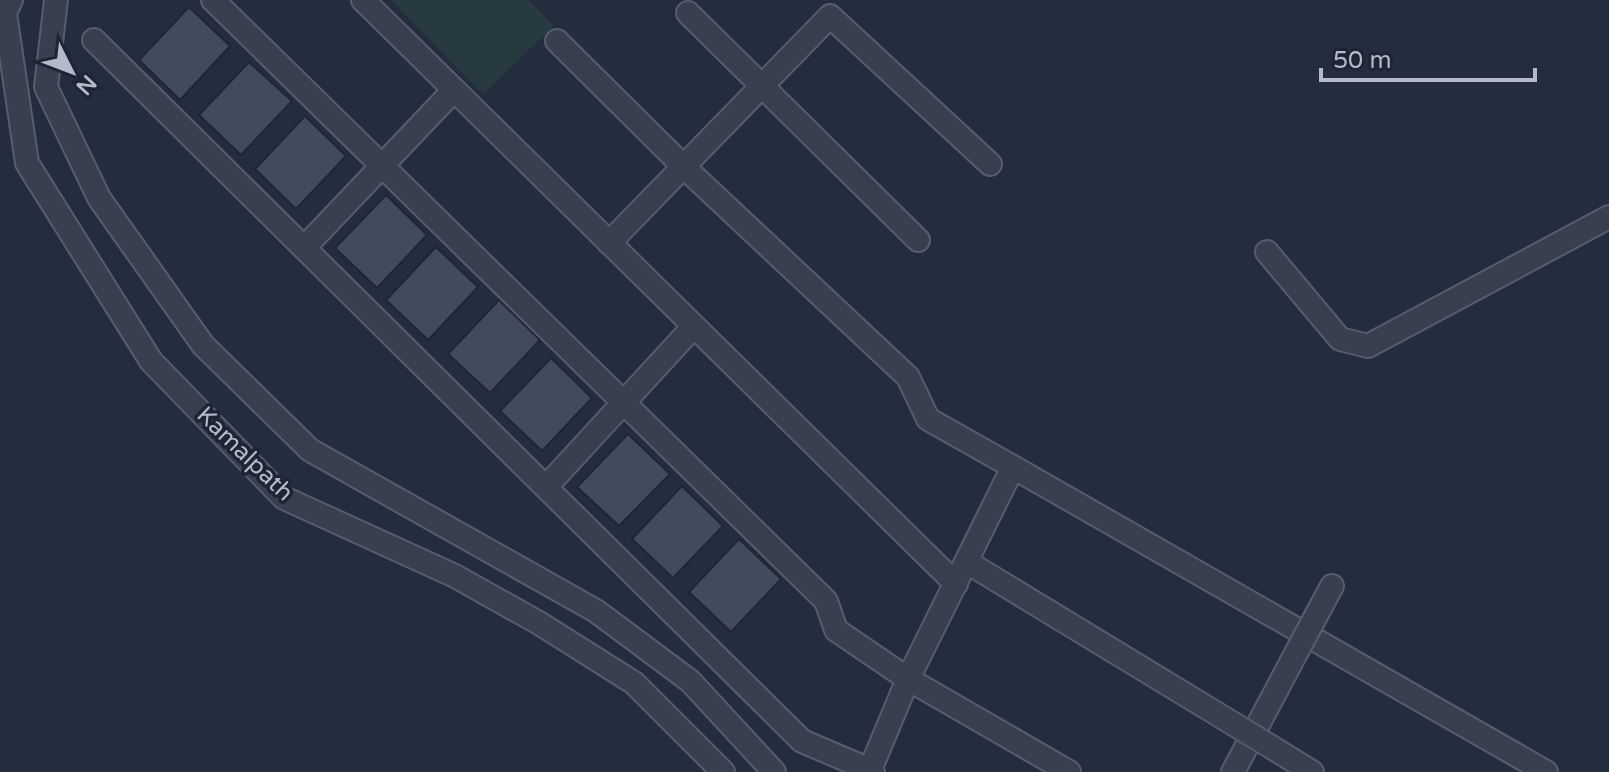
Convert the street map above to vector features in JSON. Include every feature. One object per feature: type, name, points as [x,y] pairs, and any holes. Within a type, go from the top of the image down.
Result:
[{"type":"street","name":"Kamalpath","points":[[11,0],[5,13],[27,163],[151,361],[284,498],[455,576],[539,623],[634,683],[723,772]]},
{"type":"street","points":[[56,0],[46,87],[99,198],[203,345],[310,450],[596,611],[678,672],[774,772]]},
{"type":"street","points":[[213,0],[826,601],[836,630],[908,679],[1069,772]]},
{"type":"street","points":[[363,0],[956,584]]},
{"type":"street","points":[[688,13],[918,240]]},
{"type":"street","points":[[609,243],[830,16],[990,164]]},
{"type":"street","points":[[94,40],[802,741],[872,771],[908,679],[1013,467]]},
{"type":"street","points":[[557,41],[684,167],[908,377],[928,419],[1546,772]]},
{"type":"street","points":[[304,248],[454,90]]},
{"type":"street","points":[[1267,252],[1340,339],[1368,346],[1609,217]]},
{"type":"street","points":[[546,487],[694,326]]},
{"type":"street","points":[[967,562],[1312,772]]},
{"type":"street","points":[[1233,772],[1332,586]]},
{"type":"green space","points":[[391,0],[529,0],[554,26],[483,94]]},
{"type":"building","points":[[189,7],[230,46],[180,100],[139,60]]},
{"type":"building","points":[[249,62],[292,101],[241,155],[199,115]]},
{"type":"building","points":[[305,116],[346,156],[296,209],[255,169]]},
{"type":"building","points":[[386,195],[427,235],[377,288],[335,248]]},
{"type":"building","points":[[436,247],[478,287],[428,340],[386,300]]},
{"type":"building","points":[[499,300],[540,340],[490,393],[448,354]]},
{"type":"building","points":[[551,358],[592,398],[542,451],[500,411]]},
{"type":"building","points":[[628,434],[670,474],[619,526],[577,487]]},
{"type":"building","points":[[682,486],[723,526],[673,578],[632,539]]},
{"type":"building","points":[[739,539],[781,579],[731,632],[689,592]]}]
